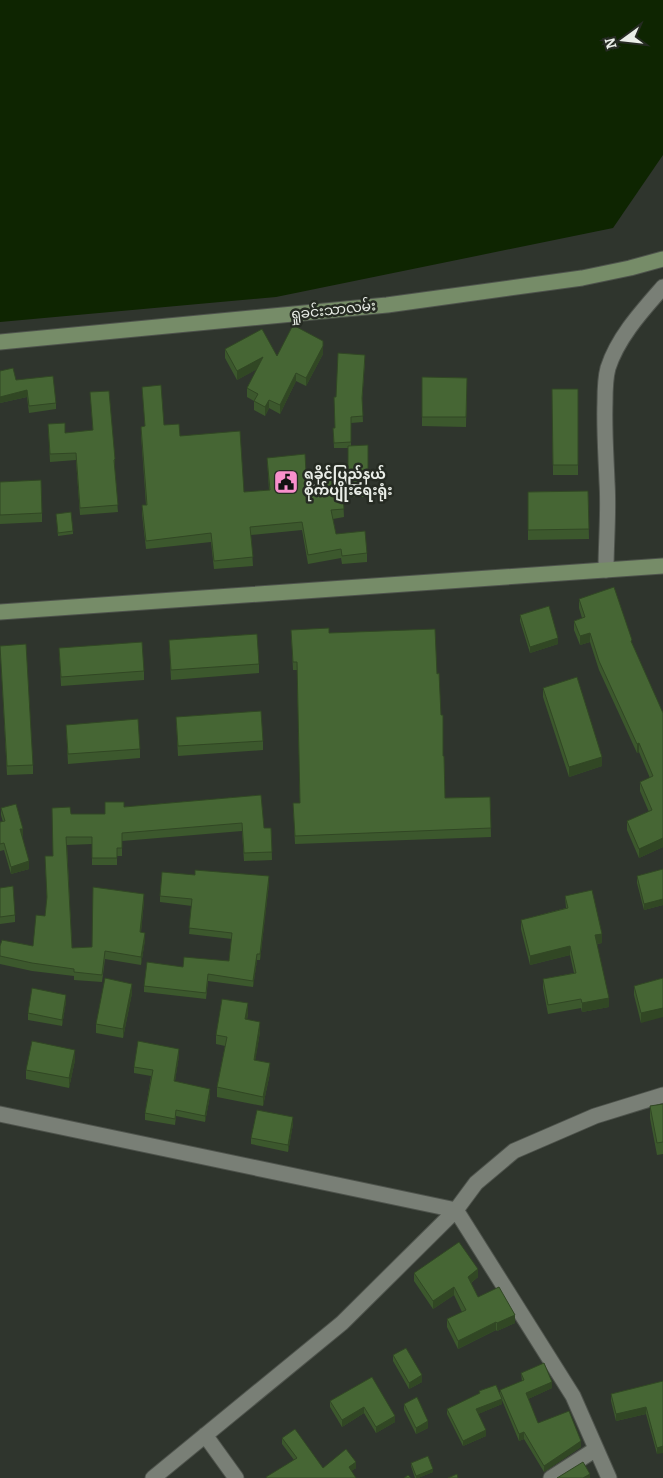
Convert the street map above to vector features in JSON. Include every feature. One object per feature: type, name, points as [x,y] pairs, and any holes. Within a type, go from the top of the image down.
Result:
[{"type":"street","name":"ရှုခင်းသာလမ်း","points":[[0,342],[387,305],[582,278],[630,268],[663,258]]},
{"type":"street","points":[[606,570],[608,484],[604,434],[605,392],[608,370],[615,351],[625,333],[663,286]]},
{"type":"street","points":[[0,612],[663,566]]},
{"type":"street","points":[[153,1478],[342,1323],[456,1210],[476,1184],[514,1151],[595,1116],[663,1095]]},
{"type":"street","points":[[0,1114],[456,1210],[573,1396],[609,1478]]},
{"type":"street","points":[[204,1435],[236,1478]]},
{"type":"street","points":[[551,1478],[596,1449]]},
{"type":"shaded area","points":[[0,0],[663,0],[663,155],[613,228],[276,297],[0,322]]},
{"type":"building","points":[[293,325],[323,341],[323,346],[306,378],[296,373],[280,405],[269,400],[265,407],[254,401],[258,394],[247,388],[263,357],[237,371],[225,349],[262,329],[277,356]]},
{"type":"building","points":[[338,353],[365,355],[362,398],[363,416],[351,417],[351,442],[334,443],[334,397],[336,397]]},
{"type":"building","points":[[13,368],[16,380],[53,376],[56,403],[29,406],[27,390],[0,397],[0,371]]},
{"type":"building","points":[[422,377],[467,378],[466,417],[422,417]]},
{"type":"building","points":[[161,385],[164,425],[179,424],[180,436],[240,431],[244,492],[270,490],[267,458],[305,454],[306,472],[348,467],[348,446],[368,445],[368,488],[342,488],[344,509],[331,510],[336,534],[365,531],[367,553],[342,556],[341,549],[308,555],[302,522],[250,527],[253,557],[214,561],[211,533],[146,541],[142,505],[147,505],[141,427],[145,426],[142,387]]},
{"type":"building","points":[[552,389],[578,389],[578,465],[553,465]]},
{"type":"building","points":[[109,391],[118,505],[80,508],[76,453],[50,454],[48,424],[65,423],[65,433],[93,430],[90,392]]},
{"type":"building","points":[[41,480],[42,513],[0,515],[0,482]]},
{"type":"building","points":[[588,491],[589,529],[528,530],[528,492]]},
{"type":"building","points":[[71,512],[73,531],[58,533],[56,514]]},
{"type":"building","points":[[614,587],[631,641],[663,713],[663,838],[639,849],[627,821],[652,810],[640,782],[653,776],[599,661],[590,633],[580,636],[574,621],[585,617],[579,599]]},
{"type":"building","points":[[549,606],[558,638],[530,647],[520,615]]},
{"type":"building","points":[[329,628],[329,633],[435,629],[437,674],[439,673],[441,715],[443,715],[445,798],[490,797],[491,828],[295,836],[293,803],[300,803],[297,662],[293,662],[291,630]]},
{"type":"building","points":[[257,634],[259,664],[171,670],[169,640]]},
{"type":"building","points":[[142,642],[144,671],[61,677],[59,648]]},
{"type":"building","points":[[26,644],[33,765],[7,766],[0,646]]},
{"type":"building","points":[[577,677],[602,757],[569,767],[543,688]]},
{"type":"building","points":[[261,711],[263,741],[178,746],[176,717]]},
{"type":"building","points":[[138,719],[140,749],[68,754],[66,725]]},
{"type":"building","points":[[261,795],[264,828],[271,828],[272,852],[244,853],[242,823],[122,833],[122,848],[117,848],[117,858],[92,858],[92,837],[66,837],[72,948],[92,947],[93,887],[144,894],[140,932],[145,933],[141,957],[105,951],[102,975],[74,972],[74,969],[0,956],[2,940],[33,946],[36,915],[45,916],[47,897],[45,856],[53,856],[52,808],[70,807],[71,814],[105,814],[105,802],[124,802],[124,807]]},
{"type":"building","points":[[16,804],[23,829],[20,829],[29,861],[11,867],[4,843],[0,844],[0,822],[5,821],[1,808]]},
{"type":"building","points":[[663,869],[663,899],[644,904],[637,876]]},
{"type":"building","points":[[195,870],[269,876],[260,954],[257,954],[253,981],[208,974],[206,993],[144,986],[147,962],[183,967],[184,957],[229,961],[232,933],[189,928],[192,899],[160,896],[162,872],[195,875]]},
{"type":"building","points":[[13,886],[15,915],[0,917],[0,888]]},
{"type":"building","points":[[592,890],[602,934],[595,935],[609,998],[582,1003],[581,999],[548,1005],[543,979],[576,973],[570,946],[530,956],[521,920],[568,908],[565,896]]},
{"type":"building","points":[[105,978],[132,984],[123,1029],[96,1024]]},
{"type":"building","points":[[663,978],[663,1008],[641,1013],[634,986]]},
{"type":"building","points":[[32,988],[66,995],[62,1020],[28,1013]]},
{"type":"building","points":[[222,999],[248,1003],[245,1019],[260,1022],[254,1060],[270,1063],[263,1097],[217,1087],[227,1037],[216,1035]]},
{"type":"building","points":[[32,1041],[75,1050],[69,1078],[26,1070]]},
{"type":"building","points":[[138,1041],[179,1049],[174,1081],[210,1089],[205,1116],[176,1110],[175,1119],[145,1113],[153,1070],[134,1067]]},
{"type":"building","points":[[663,1104],[663,1142],[657,1143],[650,1106]]},
{"type":"building","points":[[257,1110],[293,1117],[288,1145],[251,1138]]},
{"type":"building","points":[[459,1242],[478,1269],[468,1277],[478,1297],[499,1287],[515,1315],[496,1322],[458,1341],[447,1319],[466,1310],[454,1287],[433,1301],[414,1273]]},
{"type":"building","points":[[406,1348],[422,1375],[409,1383],[393,1355]]},
{"type":"building","points":[[544,1363],[552,1382],[526,1393],[538,1423],[569,1411],[581,1441],[544,1466],[524,1432],[519,1434],[500,1390],[524,1380],[521,1373]]},
{"type":"building","points":[[372,1377],[395,1416],[376,1427],[364,1407],[342,1420],[330,1401]]},
{"type":"building","points":[[663,1381],[663,1446],[657,1448],[646,1407],[616,1414],[611,1394]]},
{"type":"building","points":[[496,1385],[502,1399],[476,1409],[486,1430],[463,1441],[447,1409],[480,1393],[479,1391]]},
{"type":"building","points":[[417,1397],[428,1421],[416,1428],[404,1404]]},
{"type":"building","points":[[295,1429],[323,1468],[346,1449],[356,1462],[349,1467],[356,1478],[267,1478],[297,1458],[282,1438]]},
{"type":"building","points":[[428,1456],[433,1469],[416,1476],[411,1463]]},
{"type":"building","points":[[583,1462],[590,1474],[583,1478],[557,1478]]},
{"type":"building","points":[[457,1474],[458,1478],[448,1478]]},
{"type":"place","name":"ရခိုင်ပြည်နယ် စိုက်ပျိုးရေးရုံး","points":[[286,482]]}]
